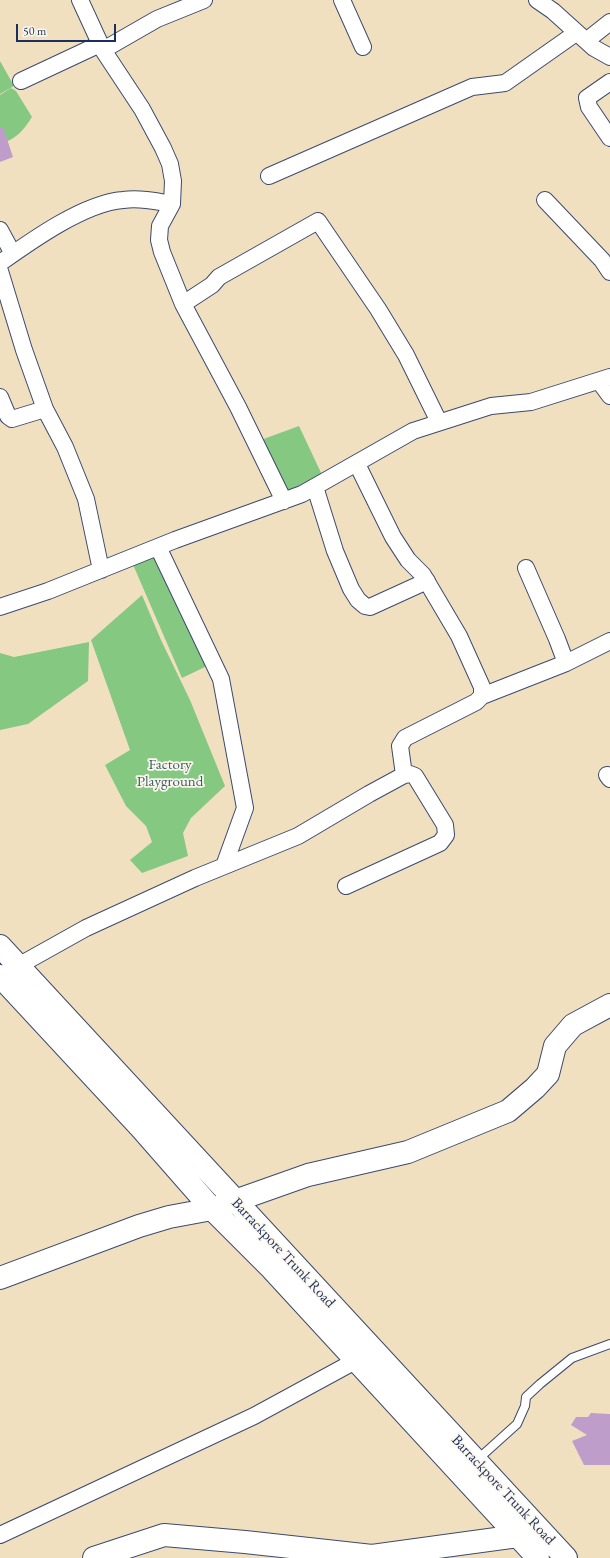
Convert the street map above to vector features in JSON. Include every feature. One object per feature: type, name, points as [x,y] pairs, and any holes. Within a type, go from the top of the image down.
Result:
[{"type":"main road","name":"Barrackpore Trunk Road","points":[[0,946],[9,971],[141,1128],[212,1209],[272,1269],[357,1360],[525,1529],[566,1558]]},
{"type":"main road","name":"Barrackpore Trunk Road","points":[[9,971],[235,1200],[475,1461],[525,1529],[538,1558]]},
{"type":"main road","points":[[0,1278],[139,1226],[169,1217],[212,1209],[308,1175],[408,1152],[508,1110],[535,1088],[548,1074],[555,1046],[573,1025],[610,1005]]},
{"type":"main road","points":[[94,1558],[128,1553],[164,1535],[310,1554],[372,1556],[525,1529]]},
{"type":"street","points":[[80,0],[102,47],[142,109],[170,164],[173,181],[172,204],[160,226],[162,252],[183,304],[238,407],[284,501]]},
{"type":"street","points":[[21,81],[102,47],[157,19],[204,0]]},
{"type":"street","points":[[342,0],[364,46]]},
{"type":"street","points":[[536,0],[553,11],[594,48],[610,57]]},
{"type":"street","points":[[269,176],[472,87],[505,82],[581,37],[610,22]]},
{"type":"street","points":[[610,82],[587,98],[589,107],[610,138]]},
{"type":"street","points":[[0,230],[6,259],[70,218],[88,209],[106,203],[121,200],[140,199],[172,204]]},
{"type":"street","points":[[545,200],[602,260],[610,272]]},
{"type":"street","points":[[183,304],[212,285],[219,277],[318,221],[353,271],[394,335],[406,355],[439,422]]},
{"type":"street","points":[[0,270],[24,350],[45,409],[65,447],[86,499],[101,570]]},
{"type":"street","points":[[0,607],[48,591],[158,547],[302,494],[413,431],[439,422],[491,406],[531,402],[605,379],[610,396]]},
{"type":"street","points":[[0,397],[8,416],[12,419],[45,409]]},
{"type":"street","points":[[357,464],[393,537],[408,560],[423,575],[459,636],[482,687],[482,696]]},
{"type":"street","points":[[315,487],[335,551],[351,589],[358,600],[365,606],[370,607],[427,581]]},
{"type":"street","points":[[158,547],[221,679],[245,808],[224,866]]},
{"type":"street","points":[[526,568],[566,663]]},
{"type":"street","points":[[404,775],[400,746],[405,738],[476,702],[482,696],[566,663],[610,641]]},
{"type":"street","points":[[9,971],[86,928],[195,878],[298,836],[404,775],[410,774],[415,776],[445,825],[446,835],[440,843],[346,886]]},
{"type":"street","points":[[0,1535],[254,1416],[357,1360]]},
{"type":"lane","points":[[475,1461],[517,1424],[525,1406],[526,1397],[540,1384],[572,1358],[610,1344]]},
{"type":"green space","points":[[0,61],[14,86],[0,94]]},
{"type":"green space","points":[[11,88],[16,91],[32,117],[19,134],[0,144],[0,95]]},
{"type":"green space","points":[[299,426],[323,477],[283,492],[258,441]]},
{"type":"green space","points":[[158,549],[209,665],[182,678],[131,560]]},
{"type":"green space","name":"Factory Playground","points":[[142,595],[161,640],[190,700],[225,786],[191,818],[183,833],[188,856],[142,873],[130,860],[152,842],[146,826],[126,806],[105,765],[130,750],[91,640]]},
{"type":"green space","points":[[89,642],[88,681],[28,724],[0,730],[0,653],[14,657]]},
{"type":"building","points":[[0,127],[3,127],[13,157],[0,162]]},
{"type":"building","points":[[591,1413],[610,1414],[610,1465],[584,1465],[572,1441],[587,1435],[571,1425],[576,1417],[588,1417]]}]
